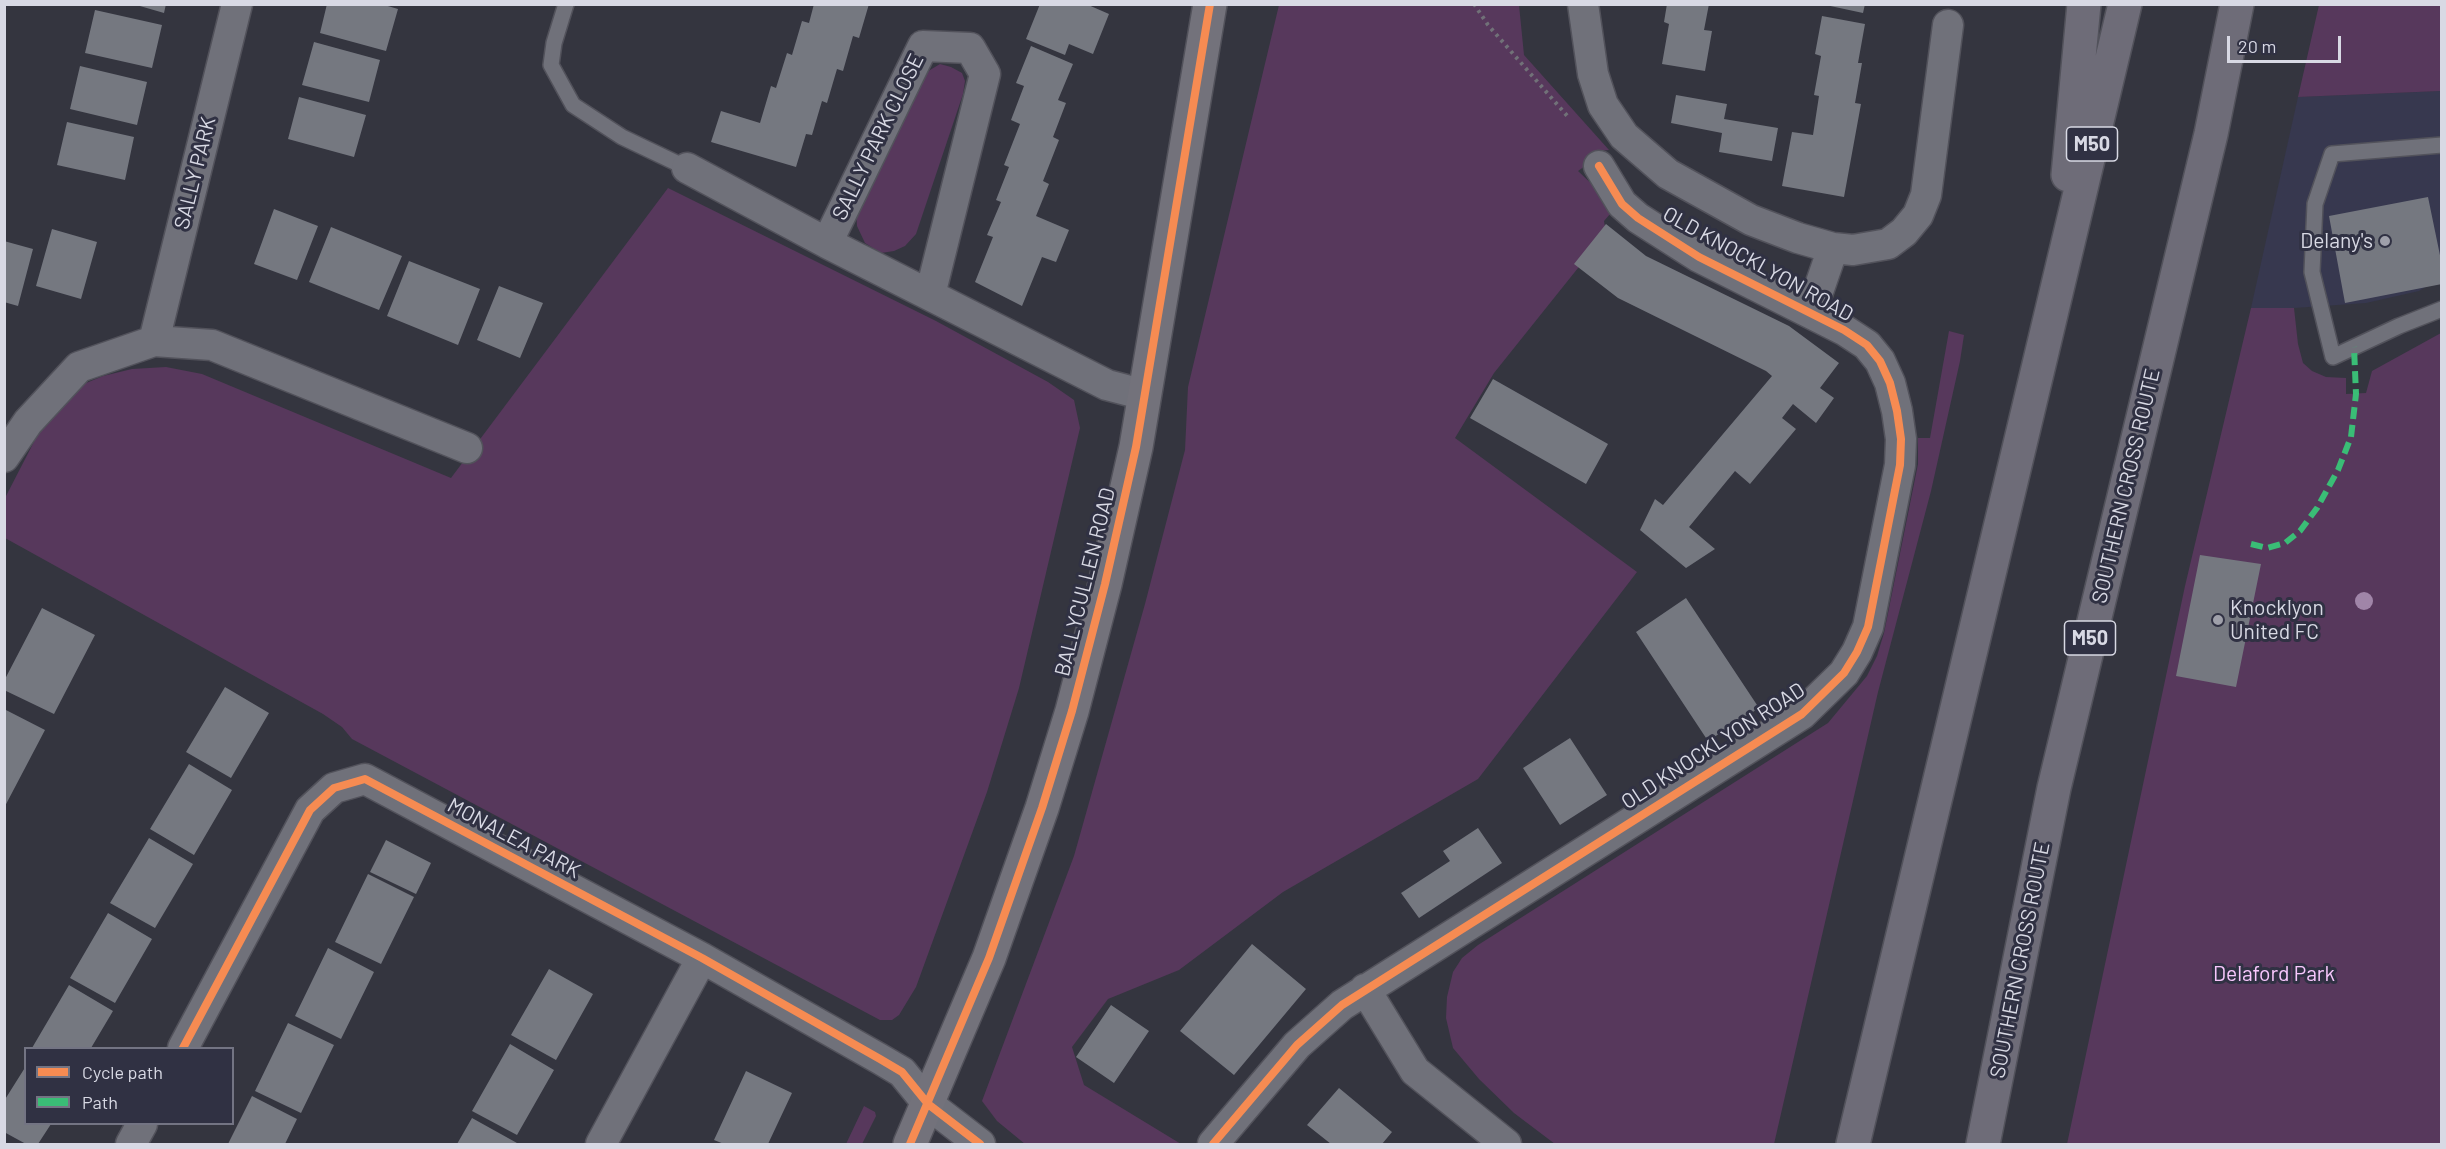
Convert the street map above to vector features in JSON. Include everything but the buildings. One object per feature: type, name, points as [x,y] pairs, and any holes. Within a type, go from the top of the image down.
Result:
[{"type":"highway","name":"M50","points":[[2057,284],[2084,4]]},
{"type":"highway","name":"M50","points":[[1853,1144],[2125,4]]},
{"type":"highway","name":"SOUTHERN CROSS ROUTE","points":[[1983,1144],[2054,788],[2211,134],[2237,4]]},
{"type":"highway","name":"M50","points":[[2211,134],[2250,4]]},
{"type":"street","name":"SALLY PARK","points":[[154,341],[237,4]]},
{"type":"street","name":"BALLYCULLEN ROAD","points":[[910,1144],[975,994],[1008,907],[1072,711],[1105,584],[1145,395],[1210,4]]},
{"type":"street","points":[[1584,4],[1593,74],[1603,105],[1624,136],[1668,174],[1751,220],[1798,238],[1833,248],[1853,250],[1888,244],[1904,232],[1918,215],[1926,195],[1948,25]]},
{"type":"street","name":"SALLY PARK CLOSE","points":[[827,243],[923,46],[970,48],[985,74],[930,295]]},
{"type":"street","name":"OLD KNOCKLYON ROAD","points":[[1213,1144],[1298,1045],[1342,1005],[1802,714],[1844,673],[1857,652],[1868,627],[1900,465],[1897,411],[1890,383],[1880,361],[1867,345],[1811,312],[1699,257],[1638,218],[1622,204],[1599,166]]},
{"type":"street","name":"SALLY PARK CLOSE","points":[[687,168],[827,243],[1107,385],[1145,395]]},
{"type":"street","points":[[1811,312],[1833,248]]},
{"type":"street","points":[[4,457],[28,422],[79,367],[154,341],[212,345],[467,448]]},
{"type":"street","name":"MONALEA PARK","points":[[184,1047],[310,810],[334,788],[365,779],[702,958],[902,1072],[928,1104],[981,1144]]},
{"type":"street","points":[[601,1144],[702,958]]},
{"type":"street","points":[[1365,989],[1415,1071],[1506,1144]]},
{"type":"street","points":[[131,1144],[141,1125]]},
{"type":"lane","points":[[567,4],[554,43],[551,65],[573,105],[622,137],[687,168]]},
{"type":"lane","points":[[2442,145],[2332,154],[2315,204],[2312,272],[2333,357],[2442,309]]},
{"type":"path","points":[[1474,4],[1488,25],[1574,122]]},
{"type":"shaded area","points":[[2441,91],[2441,277],[2419,291],[2366,303],[2294,308],[2251,308],[2298,97]]},
{"type":"green space","points":[[1279,5],[1519,5],[1524,55],[1609,150],[1597,151],[1599,156],[1578,171],[1616,207],[1604,221],[1606,233],[1494,373],[1455,438],[1637,572],[1478,779],[1283,892],[1179,970],[1108,999],[1072,1047],[1084,1085],[1181,1144],[1025,1144],[997,1121],[982,1101],[1074,856],[1145,604],[1185,450],[1188,387]]},
{"type":"green space","points":[[2319,5],[2441,5],[2441,91],[2298,97]]},
{"type":"green space","points":[[940,64],[962,73],[965,81],[963,94],[916,234],[905,246],[881,253],[865,243],[857,226],[856,209],[923,78]]},
{"type":"green space","points":[[668,188],[936,321],[1048,382],[1074,400],[1080,428],[1019,688],[987,792],[916,987],[899,1015],[892,1020],[880,1020],[352,739],[342,727],[323,714],[5,538],[5,498],[38,434],[79,386],[103,376],[132,369],[166,367],[202,374],[451,478]]},
{"type":"green space","name":"Delaford Park","points":[[2251,308],[2294,308],[2298,344],[2303,363],[2312,371],[2326,377],[2346,378],[2346,394],[2366,393],[2372,371],[2441,333],[2441,1144],[2067,1144],[2185,586]]},
{"type":"green space","points":[[1949,331],[1964,335],[1960,361],[1931,491],[1878,692],[1774,1144],[1555,1144],[1514,1113],[1479,1079],[1453,1048],[1446,1018],[1447,997],[1453,972],[1462,958],[1478,945],[1828,723],[1867,676],[1877,656],[1884,633],[1918,464],[1918,438],[1930,438]]},
{"type":"green space","points":[[864,1106],[875,1112],[876,1116],[862,1144],[846,1144]]},
{"type":"marked path","points":[[2251,544],[2267,548],[2285,543],[2300,531],[2317,508],[2338,470],[2351,437],[2356,394],[2354,347]]},
{"type":"cycle path","points":[[910,1144],[989,958],[1042,808],[1072,711],[1105,584],[1136,447],[1210,4]]},
{"type":"cycle path","points":[[1213,1144],[1297,1045],[1342,1005],[1802,714],[1844,673],[1857,652],[1868,627],[1900,465],[1901,439],[1897,411],[1890,383],[1880,361],[1867,345],[1844,330],[1699,257],[1638,218],[1622,204],[1599,166]]},
{"type":"cycle path","points":[[184,1047],[310,810],[334,788],[365,779],[702,958],[902,1072],[928,1104],[980,1144]]},
{"type":"place","name":"Delany's","points":[[2385,241]]},
{"type":"place","name":"Knocklyon United FC","points":[[2218,620]]}]
